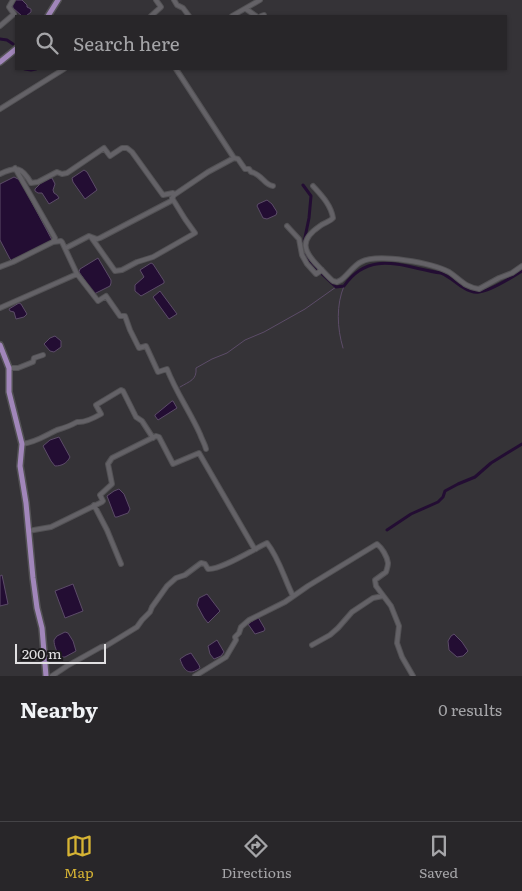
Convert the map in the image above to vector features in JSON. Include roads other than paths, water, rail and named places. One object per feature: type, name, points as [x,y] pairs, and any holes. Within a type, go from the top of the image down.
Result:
[{"type":"main road","points":[[51,15],[60,0]]},
{"type":"main road","points":[[0,58],[15,46]]},
{"type":"main road","points":[[0,62],[15,50]]},
{"type":"main road","points":[[0,345],[9,368],[9,392],[22,444],[20,466],[26,503],[33,578],[48,676]]},
{"type":"street","points":[[0,26],[14,14],[9,7],[13,0]]},
{"type":"street","points":[[152,15],[161,7],[156,0]]},
{"type":"street","points":[[174,0],[177,5],[184,8],[188,15]]},
{"type":"street","points":[[234,15],[260,0]]},
{"type":"street","points":[[246,9],[255,15]]},
{"type":"street","points":[[0,109],[62,70]]},
{"type":"street","points":[[177,70],[234,158],[245,169],[256,173],[269,185],[274,186]]},
{"type":"street","points":[[0,174],[9,169],[16,168],[26,175],[31,183],[38,182],[56,172],[67,173],[103,149],[110,156],[122,148],[127,148],[132,152],[163,195],[172,193],[195,233],[153,257],[115,271],[91,236]]},
{"type":"street","points":[[66,248],[89,236],[96,239],[100,238],[171,201],[173,197],[208,172],[234,158]]},
{"type":"street","points":[[16,168],[53,234],[53,242]]},
{"type":"street","points":[[313,186],[328,204],[334,218],[311,234],[306,242],[306,251],[333,281],[337,282],[364,261],[380,259],[404,260],[442,269],[466,285],[479,289],[522,266]]},
{"type":"street","points":[[287,226],[300,241],[302,255],[307,264],[316,274],[322,270]]},
{"type":"street","points":[[0,267],[61,240],[77,274],[98,301],[106,296],[120,316],[125,316],[139,348],[146,346],[158,372],[166,369],[196,424],[206,449]]},
{"type":"street","points":[[0,308],[77,274]]},
{"type":"street","points":[[9,368],[18,368],[33,362],[34,358],[43,355]]},
{"type":"street","points":[[22,444],[40,440],[57,430],[76,422],[90,420],[101,414],[96,405],[121,390],[136,417],[142,421],[153,438]]},
{"type":"street","points":[[28,531],[51,526],[102,502],[100,495],[112,484],[108,464],[112,458],[156,436],[160,437],[173,464],[199,453],[256,549]]},
{"type":"street","points":[[94,505],[121,564]]},
{"type":"street","points":[[48,676],[138,628],[167,586],[176,578],[185,575],[201,563],[205,564],[208,569],[213,569],[268,543],[283,571],[284,579],[293,596]]},
{"type":"street","points":[[195,676],[226,657],[236,640],[235,636],[245,622],[285,602],[377,544],[380,546],[388,563],[386,572],[374,580],[376,586],[391,606],[398,626],[397,643],[402,657],[413,676]]},
{"type":"street","points":[[312,645],[330,635],[352,612],[373,598],[384,596]]},
{"type":"waterway","points":[[0,39],[7,40],[13,44]]},
{"type":"waterway","points":[[303,185],[311,196],[303,247],[305,255],[336,287],[344,286],[354,274],[365,267],[377,264],[389,263],[441,273],[471,292],[484,291],[522,271]]},
{"type":"waterway","points":[[343,348],[338,317],[341,293],[344,286]]},
{"type":"waterway","points":[[180,387],[194,378],[196,368],[227,353],[245,340],[264,332],[305,309],[336,287]]},
{"type":"waterway","points":[[387,530],[411,514],[438,502],[443,497],[445,491],[475,477],[491,463],[522,444]]}]
